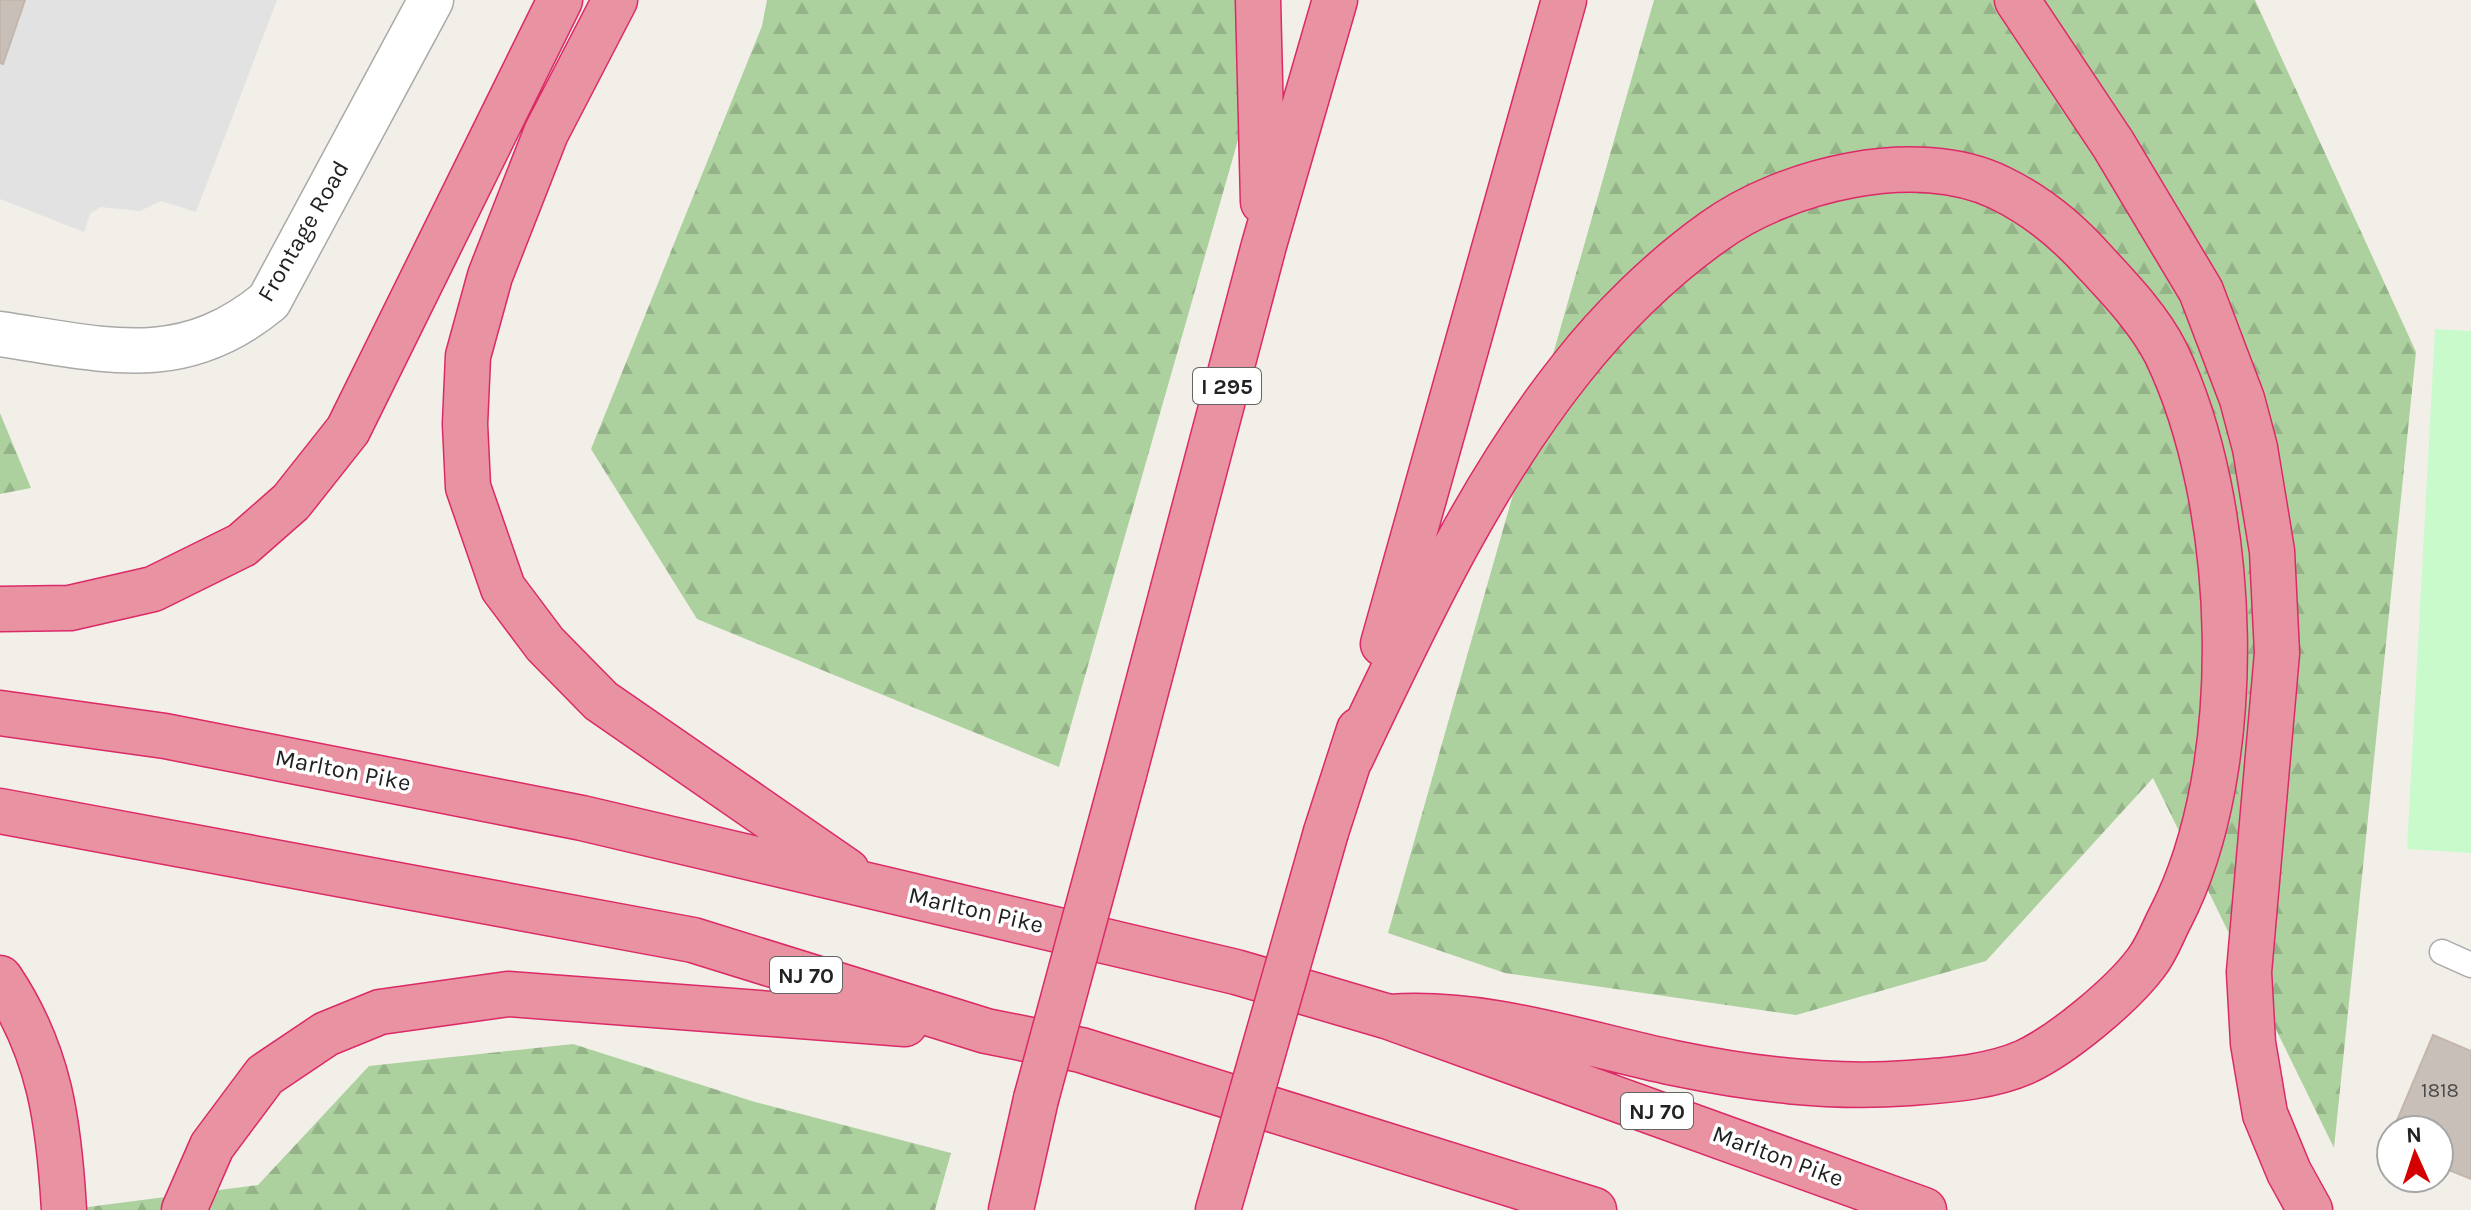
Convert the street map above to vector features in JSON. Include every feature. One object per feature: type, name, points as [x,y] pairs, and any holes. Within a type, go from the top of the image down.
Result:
[{"type":"highway","points":[[0,609],[70,608],[153,589],[242,545],[291,502],[348,430],[560,0]]},
{"type":"highway","points":[[615,0],[546,133],[490,276],[468,356],[465,424],[468,487],[503,588],[545,644],[601,701],[866,883]]},
{"type":"highway","points":[[1258,0],[1264,245]]},
{"type":"highway","name":"I 295","points":[[1011,1210],[1036,1099],[1264,245],[1335,0]]},
{"type":"highway","points":[[1218,1210],[1326,832],[1351,758],[1564,0]]},
{"type":"highway","points":[[2017,0],[2113,144],[2201,291],[2229,362],[2255,448],[2272,551],[2277,653],[2249,972],[2253,1043],[2265,1114],[2289,1172],[2310,1210]]},
{"type":"highway","points":[[1351,758],[1457,544],[1572,367],[1651,284],[1716,230],[1786,192],[1862,172],[1936,171],[1997,186],[2070,234],[2122,290],[2164,349],[2198,437],[2220,555],[2225,691],[2208,819],[2185,888],[2147,962],[2083,1025],[2025,1062],[1980,1075],[1866,1086],[1756,1079],[1530,1028],[1419,1015],[1389,1017]]},
{"type":"highway","name":"Marlton Pike","points":[[0,713],[165,736],[582,818],[1236,972],[1389,1017],[1924,1210]]},
{"type":"highway","name":"NJ 70","points":[[0,811],[693,940],[986,1031],[1081,1050],[1594,1210]]},
{"type":"highway","points":[[0,978],[30,1031],[50,1082],[60,1137],[64,1210]]},
{"type":"highway","points":[[184,1210],[212,1146],[265,1075],[326,1034],[380,1012],[508,994],[986,1031]]},
{"type":"highway","points":[[1458,1166],[1530,1210]]},
{"type":"street","name":"Frontage Road","points":[[0,334],[121,352],[188,346],[238,326],[269,301],[431,0]]},
{"type":"lane","points":[[2442,952],[2471,965]]},
{"type":"green space","points":[[767,0],[1278,0],[1059,767],[697,619],[591,449],[762,26]]},
{"type":"green space","points":[[1654,0],[2255,0],[2416,352],[2334,1148],[2153,778],[1986,961],[1796,1015],[1505,973],[1388,933]]},
{"type":"green space","points":[[2435,329],[2471,331],[2471,853],[2407,849]]},
{"type":"green space","points":[[0,413],[31,488],[0,494]]},
{"type":"green space","points":[[573,1044],[755,1102],[951,1153],[935,1210],[65,1210],[258,1185],[369,1066]]},
{"type":"shaded area","points":[[0,0],[277,0],[196,212],[161,201],[140,211],[100,207],[90,214],[84,232],[0,199]]},
{"type":"building","points":[[0,0],[25,0],[3,64],[0,63]]},
{"type":"building","points":[[2433,1035],[2471,1051],[2471,1179],[2455,1172],[2455,1114],[2400,1114]]}]
